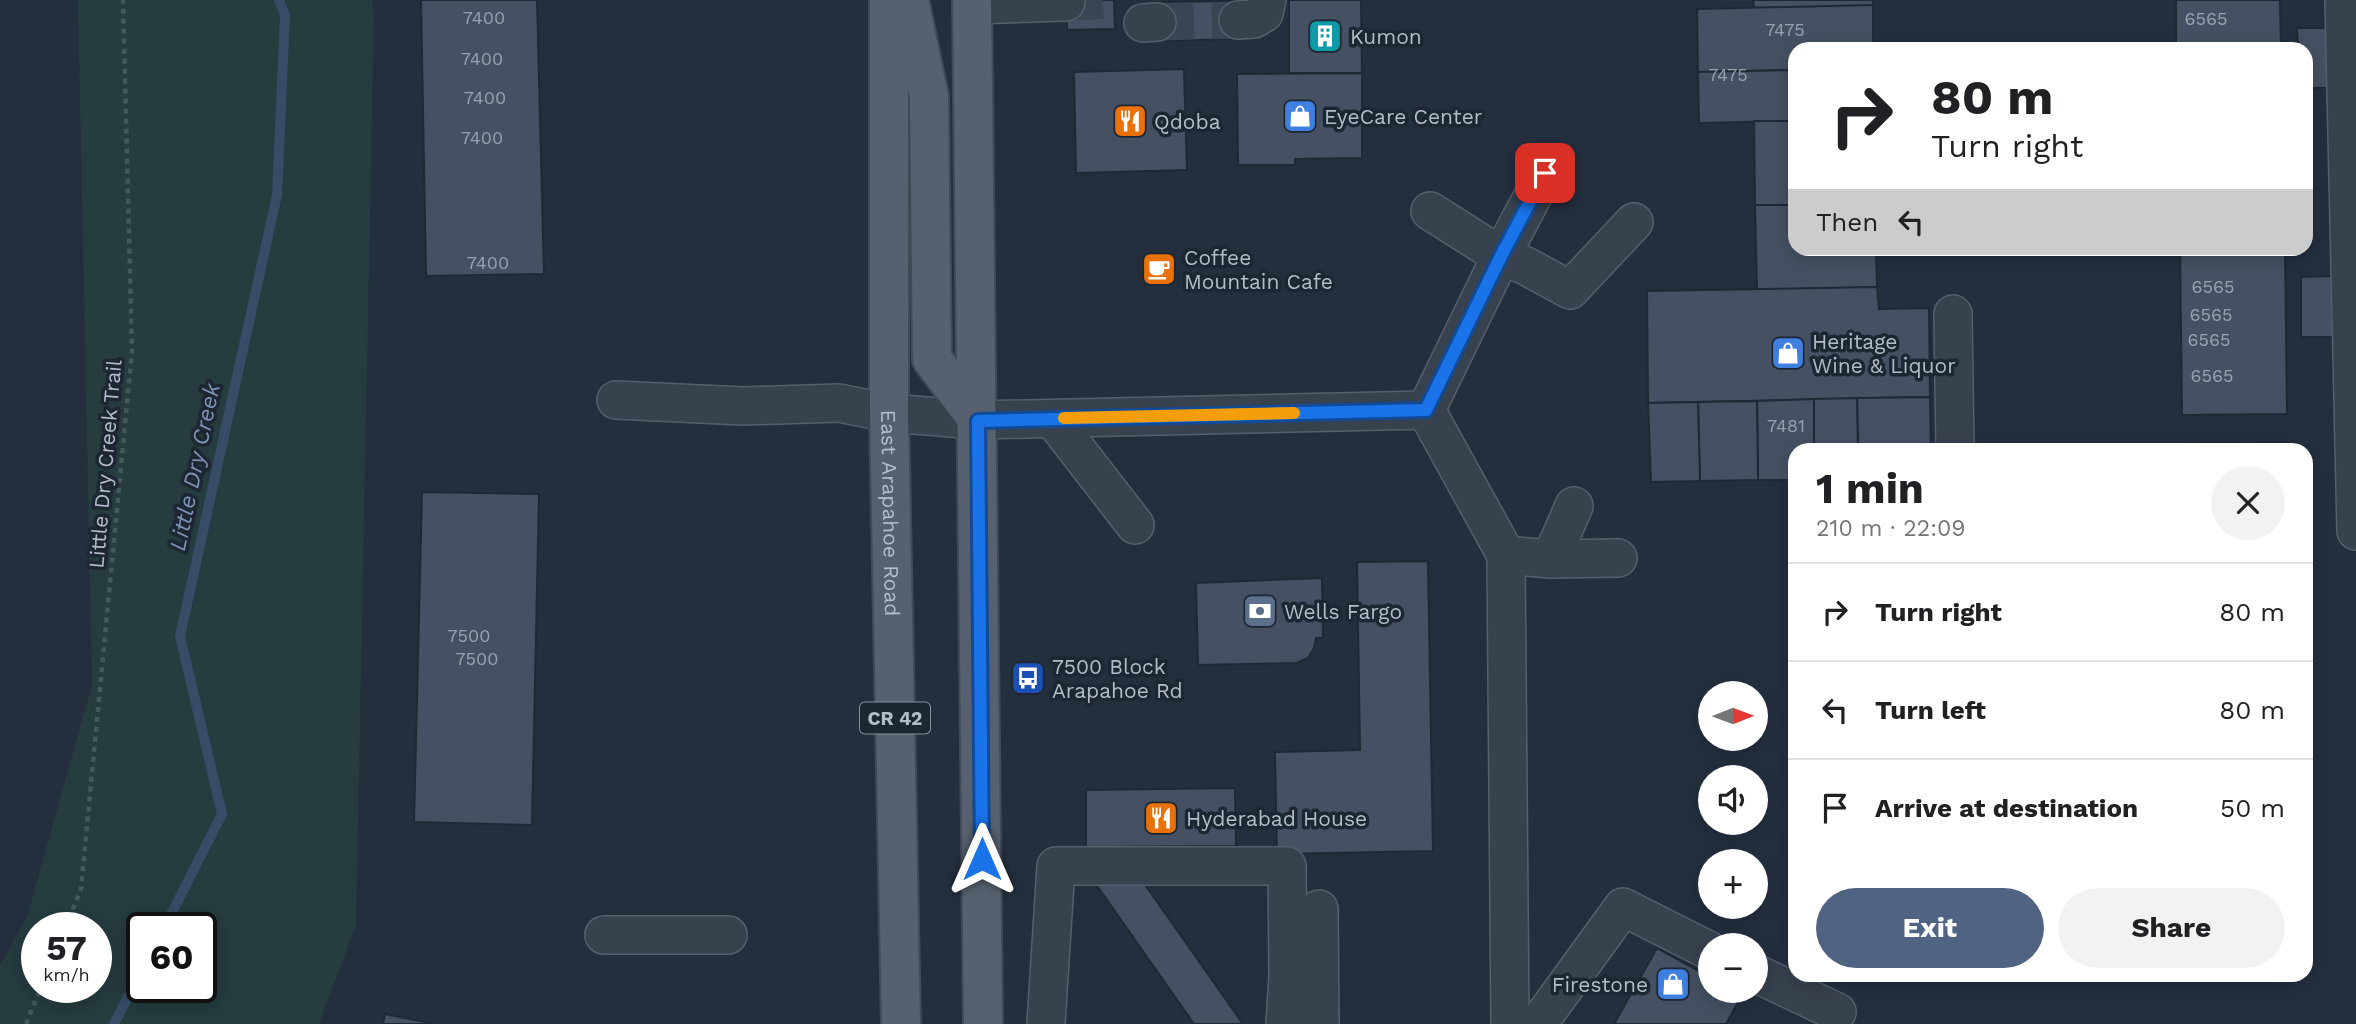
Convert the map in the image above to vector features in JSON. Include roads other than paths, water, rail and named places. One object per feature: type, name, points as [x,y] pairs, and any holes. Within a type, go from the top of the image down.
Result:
[{"type":"main road","name":"East Arapahoe Road","points":[[889,0],[889,413],[901,1024]]},
{"type":"main road","points":[[909,0],[929,97],[932,359],[978,421]]},
{"type":"main road","points":[[972,3],[983,1024]]},
{"type":"lane","points":[[2344,0],[2356,531]]},
{"type":"lane","points":[[972,3],[1066,2]]},
{"type":"lane","points":[[1426,410],[1545,173]]},
{"type":"lane","points":[[1430,211],[1501,256],[1570,290],[1634,222]]},
{"type":"lane","points":[[1953,314],[1955,443]]},
{"type":"lane","points":[[616,400],[743,406],[839,403],[889,413],[978,421],[1426,410]]},
{"type":"lane","points":[[1426,410],[1506,555],[1510,1024]]},
{"type":"lane","points":[[1053,419],[1135,525]]},
{"type":"lane","points":[[1551,559],[1574,506]]},
{"type":"lane","points":[[1506,555],[1551,559],[1618,558]]},
{"type":"lane","points":[[1046,1024],[1056,866],[1287,866],[1288,976],[1284,1024]]},
{"type":"lane","points":[[1538,1024],[1623,907],[1698,945]]},
{"type":"lane","points":[[1319,909],[1320,1024]]},
{"type":"lane","points":[[604,935],[728,935]]},
{"type":"lane","points":[[1768,979],[1837,1012]]},
{"type":"waterway","name":"Little Dry Creek","points":[[172,912],[222,814],[180,636],[277,195],[285,15],[279,0]]},
{"type":"waterway","name":"Little Dry Creek","points":[[114,1024],[126,1001]]},
{"type":"tunnel","points":[[1066,2],[1113,0]]},
{"type":"tunnel","points":[[1157,22],[1238,20]]},
{"type":"place","name":"Kumon","points":[[1325,36]]},
{"type":"place","name":"EyeCare Center","points":[[1300,116]]},
{"type":"place","name":"Qdoba","points":[[1130,121]]},
{"type":"place","name":"Coffee Mountain Cafe","points":[[1159,269]]},
{"type":"place","name":"Heritage Wine & Liquor","points":[[1788,353]]},
{"type":"place","name":"Wells Fargo","points":[[1260,611]]},
{"type":"place","name":"7500 Block Arapahoe Rd","points":[[1028,678]]},
{"type":"place","name":"Hyderabad House","points":[[1161,818]]},
{"type":"place","name":"Firestone","points":[[1673,984]]}]
